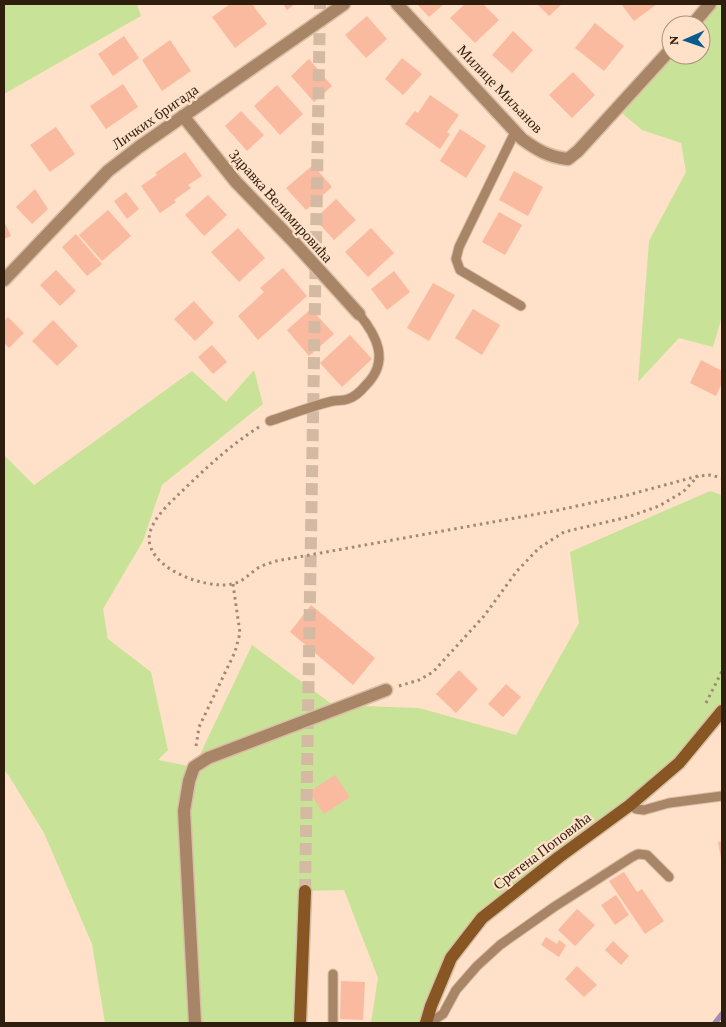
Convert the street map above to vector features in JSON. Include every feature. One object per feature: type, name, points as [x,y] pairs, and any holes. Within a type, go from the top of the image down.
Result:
[{"type":"street","name":"Личких бригада","points":[[4,280],[108,171],[344,4]]},
{"type":"street","name":"Милице Миљанов","points":[[397,4],[514,132],[538,151],[554,158],[568,159],[578,151],[661,60]]},
{"type":"street","points":[[701,15],[710,4]]},
{"type":"street","name":"Здравка Велимировића","points":[[184,116],[236,182],[359,314]]},
{"type":"street","points":[[195,1023],[184,811],[194,767],[208,758],[386,690]]},
{"type":"street","name":"Сретена Поповића","points":[[428,1023],[431,1006],[451,958],[482,918],[559,857],[630,805],[679,763],[722,711]]},
{"type":"street","points":[[300,1023],[305,891]]},
{"type":"lane","points":[[514,132],[459,247],[456,259],[460,270],[521,306]]},
{"type":"lane","points":[[270,421],[332,402],[349,399],[359,393],[372,380],[379,366],[378,350],[372,329],[359,314]]},
{"type":"lane","points":[[630,805],[636,809],[644,810],[669,803],[722,796]]},
{"type":"lane","points":[[428,1023],[443,1014],[456,990],[477,966],[500,945],[638,854],[647,855],[669,877]]},
{"type":"lane","points":[[333,974],[333,1023]]},
{"type":"path","points":[[270,421],[241,438],[210,463],[161,513],[150,532],[149,541],[151,551],[163,565],[190,578],[216,586],[233,584],[246,578],[258,568],[276,561],[554,511],[628,495],[698,476],[722,478]]},
{"type":"path","points":[[386,690],[419,680],[433,672],[484,616],[517,571],[539,548],[564,532],[628,517],[659,506],[683,492],[698,476]]},
{"type":"path","points":[[194,767],[199,727],[235,652],[240,632],[233,584]]},
{"type":"green space","points":[[4,4],[137,4],[141,16],[4,94]]},
{"type":"green space","points":[[710,4],[722,4],[722,316],[713,347],[679,338],[638,382],[649,241],[686,172],[681,143],[642,130],[617,109],[661,65],[711,65],[711,15],[701,15]]},
{"type":"green space","points":[[254,370],[263,404],[162,485],[143,541],[103,609],[108,639],[151,672],[168,750],[158,760],[194,767],[252,645],[333,705],[419,708],[516,735],[579,623],[570,552],[710,491],[722,495],[722,711],[679,763],[482,918],[451,958],[426,1023],[371,1023],[378,978],[344,890],[306,891],[300,1023],[105,1023],[92,944],[44,833],[4,770],[4,455],[34,485],[192,371],[226,402]]},
{"type":"building","points":[[230,4],[252,4],[267,24],[235,48],[212,17]]},
{"type":"building","points":[[283,4],[295,4],[287,10]]},
{"type":"building","points":[[417,4],[444,4],[429,17]]},
{"type":"building","points":[[465,4],[483,4],[499,20],[475,43],[450,18]]},
{"type":"building","points":[[537,4],[562,4],[549,16]]},
{"type":"building","points":[[621,4],[657,4],[634,21]]},
{"type":"building","points":[[367,16],[387,39],[366,58],[345,35]]},
{"type":"building","points":[[595,23],[624,46],[604,71],[575,48]]},
{"type":"building","points":[[513,31],[533,50],[512,73],[492,55]]},
{"type":"building","points":[[124,36],[139,58],[113,76],[98,54]]},
{"type":"building","points":[[170,40],[191,71],[162,91],[142,60]]},
{"type":"building","points":[[402,58],[422,74],[403,95],[385,79]]},
{"type":"building","points":[[309,59],[332,86],[314,102],[291,76]]},
{"type":"building","points":[[573,72],[595,95],[572,118],[549,95]]},
{"type":"building","points":[[123,84],[138,107],[106,129],[90,106]]},
{"type":"building","points":[[277,85],[303,114],[280,135],[254,106]]},
{"type":"building","points":[[430,95],[459,115],[447,132],[450,134],[440,149],[405,124],[415,111],[418,113]]},
{"type":"building","points":[[241,111],[264,135],[247,151],[225,126]]},
{"type":"building","points":[[56,127],[75,154],[50,172],[30,145]]},
{"type":"building","points":[[460,129],[486,146],[466,178],[440,161]]},
{"type":"building","points":[[185,152],[202,176],[188,185],[191,188],[160,213],[141,186],[157,175],[155,173]]},
{"type":"building","points":[[313,165],[332,187],[306,210],[286,188]]},
{"type":"building","points":[[514,171],[543,187],[528,216],[499,200]]},
{"type":"building","points":[[35,189],[48,209],[32,224],[16,207]]},
{"type":"building","points":[[126,192],[139,209],[127,219],[114,201]]},
{"type":"building","points":[[208,195],[227,215],[204,236],[185,215]]},
{"type":"building","points":[[336,199],[356,220],[334,240],[315,219]]},
{"type":"building","points":[[108,210],[131,236],[102,261],[79,235]]},
{"type":"building","points":[[499,212],[522,225],[505,255],[482,242]]},
{"type":"building","points":[[4,221],[11,236],[4,239]]},
{"type":"building","points":[[238,228],[265,258],[239,282],[211,252]]},
{"type":"building","points":[[371,228],[394,253],[368,277],[345,252]]},
{"type":"building","points":[[76,234],[102,264],[87,276],[62,247]]},
{"type":"building","points":[[283,268],[307,296],[258,340],[238,316],[264,292],[260,288]]},
{"type":"building","points":[[56,270],[76,291],[60,306],[40,285]]},
{"type":"building","points":[[394,271],[410,292],[387,310],[371,289]]},
{"type":"building","points":[[433,283],[455,295],[429,341],[407,328]]},
{"type":"building","points":[[194,301],[214,323],[195,341],[174,319]]},
{"type":"building","points":[[311,309],[334,334],[309,356],[287,330]]},
{"type":"building","points":[[473,309],[500,325],[482,355],[455,338]]},
{"type":"building","points":[[8,317],[24,333],[9,348],[4,343],[4,321]]},
{"type":"building","points":[[53,320],[78,346],[57,366],[32,341]]},
{"type":"building","points":[[350,335],[372,359],[342,387],[320,363]]},
{"type":"building","points":[[212,345],[227,362],[213,374],[198,357]]},
{"type":"building","points":[[701,360],[722,371],[722,383],[716,396],[690,383]]},
{"type":"building","points":[[311,605],[375,658],[353,685],[290,632]]},
{"type":"building","points":[[459,670],[478,689],[456,713],[436,694]]},
{"type":"building","points":[[506,684],[521,697],[503,717],[488,704]]},
{"type":"building","points":[[335,775],[350,797],[324,814],[309,792]]},
{"type":"building","points":[[722,841],[722,858],[721,858],[718,842]]},
{"type":"building","points":[[624,872],[637,892],[642,889],[664,921],[645,934],[609,881]]},
{"type":"building","points":[[616,895],[629,915],[615,925],[601,905]]},
{"type":"building","points":[[577,909],[595,925],[575,946],[558,930]]},
{"type":"building","points":[[546,937],[557,944],[559,940],[566,945],[559,957],[541,945]]},
{"type":"building","points":[[613,941],[629,956],[621,965],[605,950]]},
{"type":"building","points":[[577,966],[597,985],[584,997],[565,979]]},
{"type":"building","points":[[341,981],[365,982],[363,1020],[340,1019]]},
{"type":"waterway","points":[[715,1023],[722,1014]]},
{"type":"tunnel","points":[[305,891],[320,4]]}]
